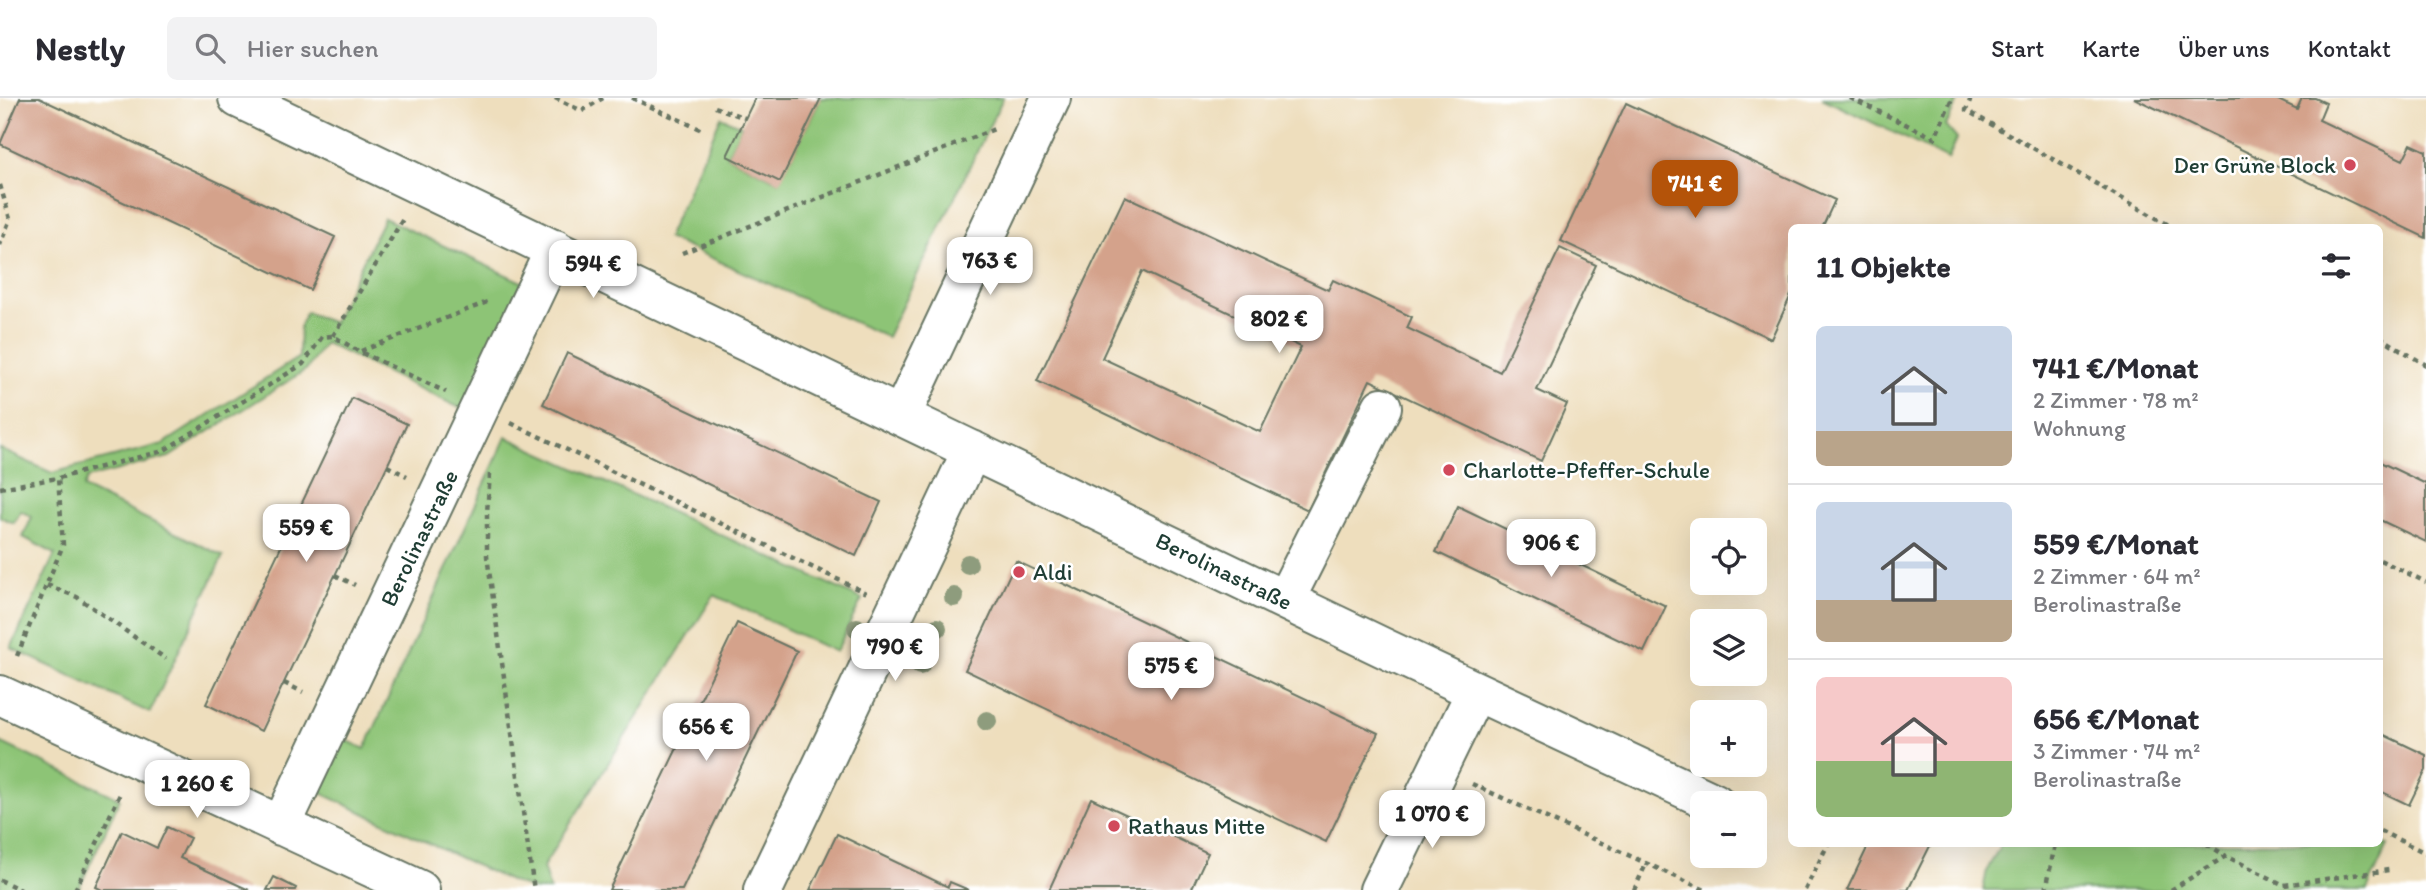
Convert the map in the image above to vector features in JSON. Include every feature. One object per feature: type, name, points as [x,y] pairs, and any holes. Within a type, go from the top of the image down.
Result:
[{"type":"street","name":"Berolinastraße","points":[[238,98],[1690,791]]},
{"type":"street","points":[[901,416],[1051,98]]},
{"type":"street","name":"Berolinastraße","points":[[281,826],[555,249]]},
{"type":"street","points":[[1285,600],[1382,407]]},
{"type":"street","points":[[763,890],[972,450]]},
{"type":"street","points":[[1379,890],[1476,691]]},
{"type":"street","points":[[0,695],[420,890]]},
{"type":"path","points":[[555,98],[582,111],[603,98]]},
{"type":"path","points":[[632,98],[704,131]]},
{"type":"path","points":[[1850,98],[1936,138],[1952,98]]},
{"type":"path","points":[[1970,98],[1966,110],[2167,224]]},
{"type":"path","points":[[715,107],[745,118]]},
{"type":"path","points":[[682,253],[1007,124]]},
{"type":"path","points":[[0,185],[10,219],[0,245]]},
{"type":"path","points":[[333,336],[403,219]]},
{"type":"path","points":[[360,352],[499,298]]},
{"type":"path","points":[[0,488],[58,478],[163,451],[303,364],[322,337],[333,336],[360,352],[871,595]]},
{"type":"path","points":[[2383,339],[2426,365]]},
{"type":"path","points":[[488,464],[490,477],[487,556],[534,890]]},
{"type":"path","points":[[17,656],[63,545],[58,478]]},
{"type":"path","points":[[2383,561],[2426,582]]},
{"type":"path","points":[[47,585],[77,597],[166,659]]},
{"type":"path","points":[[1471,784],[1704,890]]},
{"type":"path","points":[[75,890],[121,792]]},
{"type":"path","points":[[2383,832],[2426,853]]},
{"type":"path","points":[[1805,890],[1826,847]]},
{"type":"path","points":[[2046,890],[2054,847]]},
{"type":"path","points":[[2212,847],[2284,885],[2389,870]]},
{"type":"path","points":[[2171,890],[2225,856]]},
{"type":"path","points":[[1634,890],[1647,862]]},
{"type":"path","points":[[0,880],[21,890]]},
{"type":"green space","points":[[821,98],[1003,98],[887,337],[667,238],[721,117],[742,126],[727,156],[779,182]]},
{"type":"green space","points":[[1822,98],[1959,98],[1946,126],[1957,139],[1948,159]]},
{"type":"green space","points":[[384,218],[526,284],[466,411],[325,343],[307,369],[169,457],[87,478],[83,488],[223,556],[150,713],[11,648],[55,554],[23,537],[32,517],[21,511],[14,523],[0,517],[0,449],[52,473],[163,444],[299,357],[300,325],[306,312],[333,323]]},
{"type":"green space","points":[[506,437],[862,599],[836,652],[714,595],[543,867],[550,890],[536,890],[512,882],[308,787],[326,731],[365,749]]},
{"type":"green space","points":[[0,742],[120,799],[78,890],[0,890]]},
{"type":"green space","points":[[2388,845],[2367,890],[1983,890],[1987,870],[1999,847]]},
{"type":"building","points":[[20,98],[39,98],[335,237],[310,290],[0,144]]},
{"type":"building","points":[[755,98],[821,98],[780,182],[727,156]]},
{"type":"building","name":"Der Grüne Block","points":[[2134,98],[2274,98],[2297,109],[2302,98],[2315,98],[2326,103],[2319,120],[2403,160],[2411,144],[2426,151],[2426,238]]},
{"type":"building","points":[[1626,103],[1835,200],[1824,224],[1788,224],[1788,302],[1771,339],[1561,241]]},
{"type":"building","points":[[1125,196],[1328,290],[1333,280],[1412,317],[1407,328],[1500,372],[1560,248],[1596,265],[1537,390],[1567,404],[1541,461],[1370,380],[1308,510],[1037,381]],"holes":[[[1142,271],[1301,347],[1260,432],[1102,358]]]},
{"type":"building","points":[[567,353],[881,502],[856,556],[543,404]]},
{"type":"building","points":[[352,398],[407,424],[261,731],[206,704]]},
{"type":"building","points":[[2383,463],[2426,484],[2426,542],[2383,521]]},
{"type":"building","points":[[1458,506],[1666,606],[1644,652],[1436,552]]},
{"type":"building","points":[[1016,561],[1378,733],[1326,842],[965,670]]},
{"type":"building","points":[[737,623],[797,651],[775,697],[682,890],[609,890]]},
{"type":"building","points":[[2383,734],[2426,755],[2426,770],[2409,805],[2383,792]]},
{"type":"building","name":"Rathaus Mitte","points":[[1091,798],[1208,853],[1191,890],[1049,890]]},
{"type":"building","points":[[167,827],[190,838],[180,858],[249,890],[102,890],[96,887],[122,831],[157,848]]},
{"type":"building","points":[[837,834],[948,887],[950,882],[969,890],[810,890]]},
{"type":"building","points":[[1868,847],[1930,847],[1908,890],[1847,890]]},
{"type":"building","points":[[274,877],[296,888],[295,890],[267,890]]},
{"type":"place","name":"Der Grüne Block","points":[[2350,165]]},
{"type":"place","name":"Charlotte-Pfeffer-Schule","points":[[1449,470]]},
{"type":"place","name":"Aldi","points":[[1019,572]]},
{"type":"place","name":"Rathaus Mitte","points":[[1114,826]]}]
